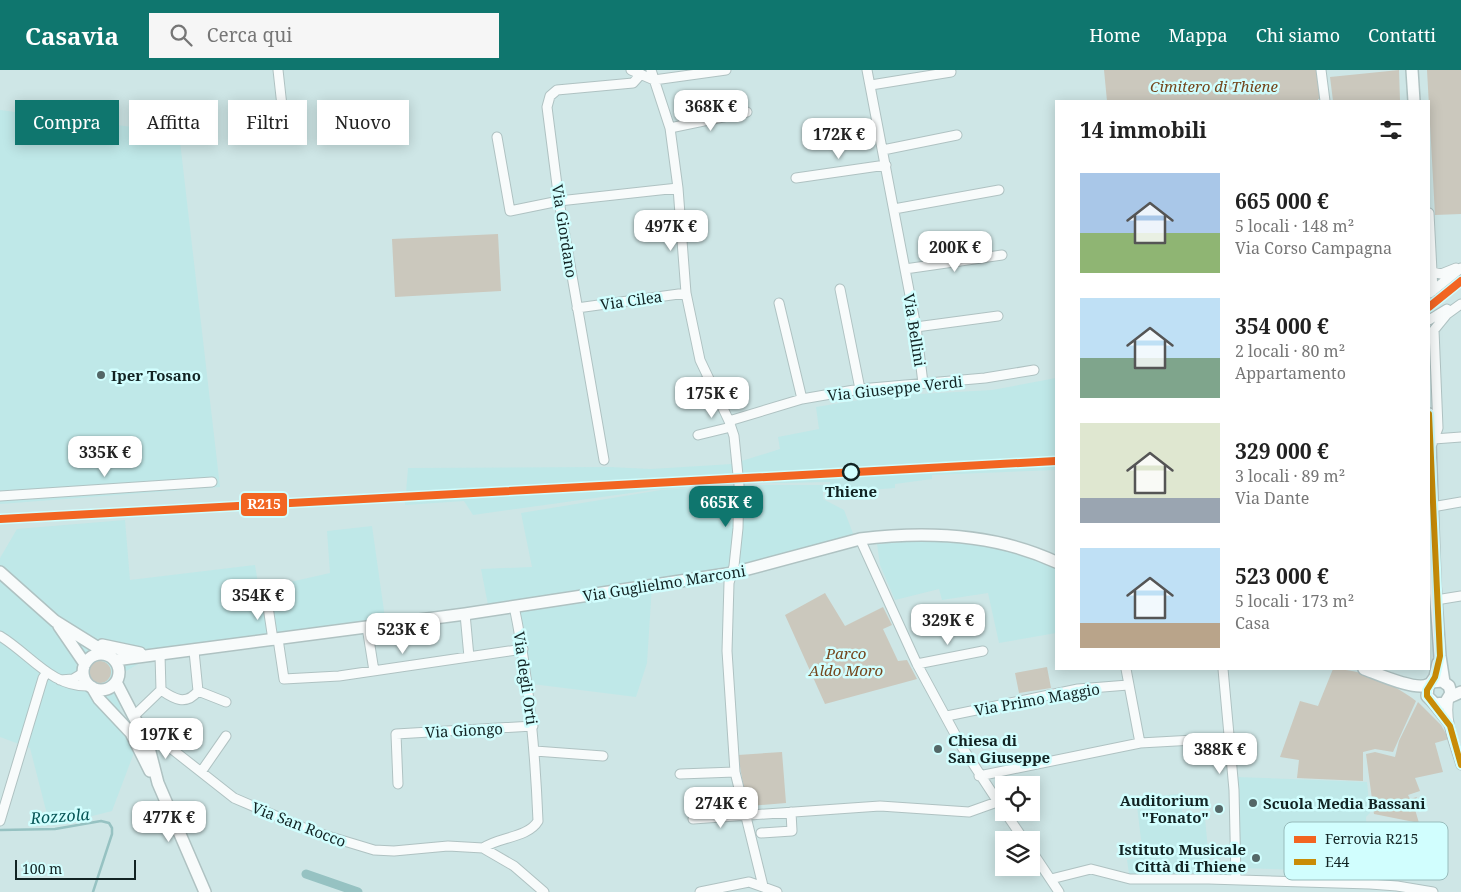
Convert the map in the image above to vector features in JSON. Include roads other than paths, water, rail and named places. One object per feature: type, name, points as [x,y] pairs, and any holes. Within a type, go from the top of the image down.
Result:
[{"type":"main road","points":[[1412,70],[1414,100]]},
{"type":"main road","points":[[1430,441],[1440,656],[1445,682],[1450,690],[1449,698]]},
{"type":"main road","name":"Via Guglielmo Marconi","points":[[84,668],[94,654],[112,657],[194,651],[465,614],[733,573],[860,539],[917,535],[974,538],[1054,560]]},
{"type":"main road","name":"Via Guglielmo Marconi","points":[[0,572],[55,621],[112,657]]},
{"type":"main road","name":"Via Guglielmo Marconi","points":[[55,621],[84,668],[91,687],[105,690],[126,669],[157,655]]},
{"type":"main road","name":"Via Guglielmo Marconi","points":[[87,640],[116,649],[157,655]]},
{"type":"main road","points":[[1430,691],[1440,656]]},
{"type":"main road","points":[[112,657],[118,678],[148,744],[158,783]]},
{"type":"main road","points":[[1367,670],[1430,691],[1442,704],[1461,692]]},
{"type":"main road","points":[[1445,682],[1461,688]]},
{"type":"main road","points":[[1430,691],[1445,682]]},
{"type":"main road","points":[[91,687],[130,731],[158,783],[205,892]]},
{"type":"street","points":[[278,70],[281,100]]},
{"type":"street","points":[[631,70],[654,80],[726,70]]},
{"type":"street","points":[[651,70],[670,128],[678,188],[686,293],[700,360],[730,424],[739,485],[738,528],[733,573],[729,583],[727,651],[735,772],[763,886]]},
{"type":"street","name":"Via Bellini","points":[[868,70],[906,269],[923,383]]},
{"type":"street","points":[[1322,70],[1325,100]]},
{"type":"street","points":[[871,85],[951,72]]},
{"type":"street","name":"Via Giordano","points":[[604,460],[559,201],[547,107],[550,96],[557,90],[633,82],[641,74]]},
{"type":"street","points":[[670,128],[747,112]]},
{"type":"street","points":[[883,150],[957,135]]},
{"type":"street","points":[[497,137],[510,211],[559,201],[678,188]]},
{"type":"street","points":[[796,178],[886,165]]},
{"type":"street","points":[[894,209],[999,190]]},
{"type":"street","points":[[1430,233],[1431,292]]},
{"type":"street","points":[[906,269],[1002,255]]},
{"type":"street","points":[[1432,272],[1446,273],[1461,267]]},
{"type":"street","points":[[1431,292],[1461,267]]},
{"type":"street","points":[[840,289],[860,389]]},
{"type":"street","name":"Via Cilea","points":[[577,308],[686,293]]},
{"type":"street","points":[[779,303],[802,399]]},
{"type":"street","points":[[1430,320],[1461,304]]},
{"type":"street","points":[[1430,441],[1438,428],[1431,327],[1461,304]]},
{"type":"street","points":[[916,327],[998,316]]},
{"type":"street","name":"Via Giuseppe Verdi","points":[[698,434],[802,399],[860,389],[985,378],[1034,370]]},
{"type":"street","points":[[683,388],[709,380]]},
{"type":"street","points":[[1430,441],[1461,437]]},
{"type":"street","points":[[0,496],[212,482]]},
{"type":"street","points":[[1432,507],[1461,502]]},
{"type":"street","points":[[860,539],[917,664],[947,716],[962,747],[995,799]]},
{"type":"street","points":[[1436,600],[1461,596]]},
{"type":"street","points":[[267,600],[284,679],[339,676],[523,649]]},
{"type":"street","name":"Via degli Orti","points":[[483,848],[497,840],[525,832],[536,824],[533,726],[523,649],[514,606]]},
{"type":"street","points":[[465,614],[469,657]]},
{"type":"street","points":[[367,627],[374,671]]},
{"type":"street","points":[[0,636],[58,680],[77,687],[91,687]]},
{"type":"street","points":[[194,651],[198,691]]},
{"type":"street","points":[[917,664],[983,651]]},
{"type":"street","points":[[157,655],[161,690],[170,696],[186,701],[198,691]]},
{"type":"street","points":[[58,680],[72,679],[84,668]]},
{"type":"street","points":[[1126,670],[1140,743]]},
{"type":"street","points":[[1223,670],[1230,738],[1236,879]]},
{"type":"street","points":[[0,822],[43,678],[47,672]]},
{"type":"street","name":"Via Primo Maggio","points":[[947,716],[1078,689],[1128,685]]},
{"type":"street","points":[[148,744],[130,731],[133,711],[161,690]]},
{"type":"street","points":[[198,691],[226,702]]},
{"type":"street","points":[[1430,691],[1450,726]]},
{"type":"street","points":[[1449,698],[1447,710],[1461,765]]},
{"type":"street","name":"Via Giongo","points":[[398,784],[396,734],[533,726]]},
{"type":"street","points":[[201,772],[226,736]]},
{"type":"street","points":[[979,776],[1140,743],[1230,738]]},
{"type":"street","name":"Via San Rocco","points":[[148,744],[168,746],[234,798],[311,831],[365,848],[394,851],[448,846],[483,848],[514,866],[544,892]]},
{"type":"street","points":[[535,751],[603,756]]},
{"type":"street","points":[[680,774],[735,772]]},
{"type":"street","points":[[693,819],[880,806],[969,812],[995,803]]},
{"type":"street","points":[[761,832],[792,831],[791,812]]},
{"type":"street","points":[[1040,863],[1059,892]]},
{"type":"street","points":[[1051,879],[1092,869],[1130,880],[1236,879],[1327,888],[1397,886],[1433,892]]},
{"type":"street","points":[[700,892],[749,882],[777,892]]},
{"type":"waterway","name":"Rozzola","points":[[0,830],[55,829],[101,821],[109,823],[112,828],[112,834],[93,892]]},
{"type":"waterway","points":[[306,874],[358,892]]},
{"type":"rail line","name":"R215","points":[[1430,306],[1461,281]]},
{"type":"rail line","name":"R215","points":[[0,519],[1055,461]]},
{"type":"place","name":"Iper Tosano","points":[[101,375]]},
{"type":"place","name":"Thiene","points":[[851,472]]},
{"type":"place","name":"Chiesa di San Giuseppe","points":[[938,749]]},
{"type":"place","name":"Scuola Media Bassani","points":[[1253,803]]},
{"type":"place","name":"Auditorium \"Fonato\"","points":[[1219,809]]},
{"type":"place","name":"Istituto Musicale Città di Thiene","points":[[1256,858]]},
{"type":"park label","name":"Cimitero di Thiene","points":[[1214,86]]},
{"type":"park label","name":"Parco Aldo Moro","points":[[846,662]]}]
